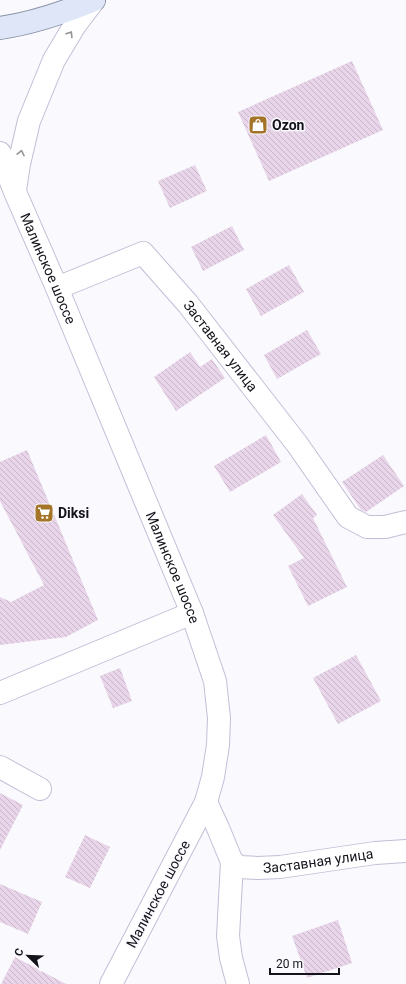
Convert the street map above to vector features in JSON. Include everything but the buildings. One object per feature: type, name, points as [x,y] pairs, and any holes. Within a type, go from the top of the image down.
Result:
[{"type":"main road","points":[[0,28],[19,25],[59,14],[94,0]]},
{"type":"street","points":[[15,192],[19,164],[29,121],[54,60],[94,0]]},
{"type":"street","name":"Малинское шоссе","points":[[0,152],[15,192],[57,288],[192,613],[215,681],[219,718],[218,745],[213,777],[206,802],[111,984]]},
{"type":"street","name":"Заставная улица","points":[[57,288],[143,253],[188,304],[297,444],[348,517],[367,527],[385,527],[406,522]]},
{"type":"street","points":[[0,693],[192,613]]},
{"type":"street","points":[[0,767],[40,789]]},
{"type":"street","points":[[206,802],[232,862],[228,936],[231,958],[238,984]]},
{"type":"street","name":"Заставная улица","points":[[232,862],[240,867],[280,867],[375,853],[406,851]]},
{"type":"place","name":"Ozon","points":[[258,125]]},
{"type":"place","name":"Diksi","points":[[44,513]]}]
